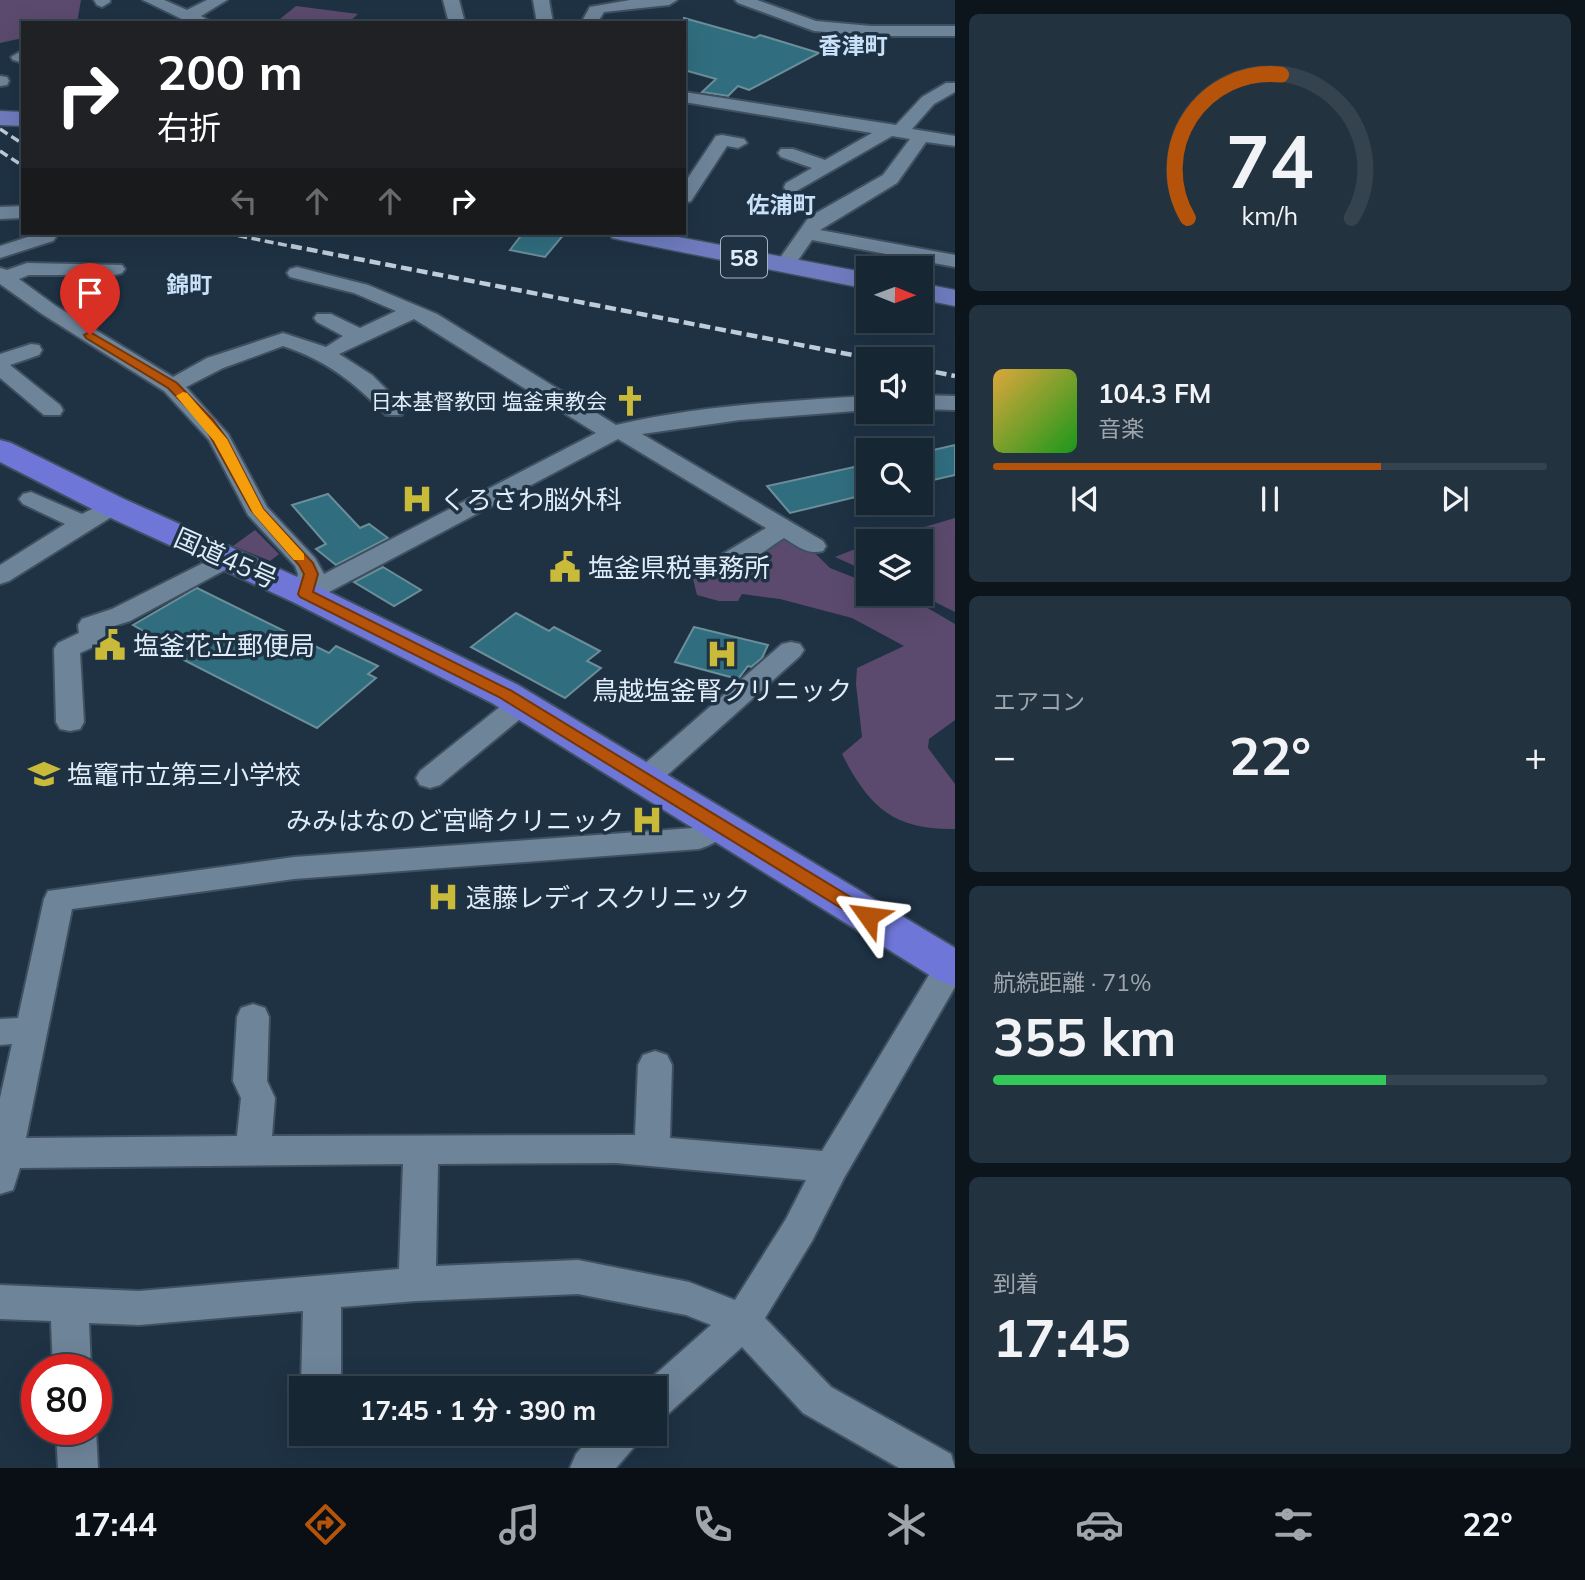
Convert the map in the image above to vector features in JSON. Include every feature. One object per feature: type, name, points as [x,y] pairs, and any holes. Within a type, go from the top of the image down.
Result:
[{"type":"highway","name":"国道45号","points":[[0,450],[98,515],[227,559],[305,594],[522,704],[953,968]]},
{"type":"main road","name":"58","points":[[659,236],[856,279]]},
{"type":"main road","points":[[933,294],[955,298]]},
{"type":"street","points":[[151,0],[194,18]]},
{"type":"street","points":[[451,0],[456,21]]},
{"type":"street","points":[[541,0],[545,21]]},
{"type":"street","points":[[590,21],[596,10],[601,8],[669,0]]},
{"type":"street","points":[[743,0],[814,26],[871,32],[955,31]]},
{"type":"street","points":[[155,18],[194,18],[225,1]]},
{"type":"street","points":[[793,187],[895,130],[915,117],[919,106],[927,99],[952,87]]},
{"type":"street","points":[[686,97],[955,141]]},
{"type":"street","points":[[785,265],[816,221],[890,179],[922,135]]},
{"type":"street","points":[[686,194],[701,174],[702,166],[722,140],[738,143]]},
{"type":"street","points":[[787,153],[826,167]]},
{"type":"street","points":[[0,213],[21,212]]},
{"type":"street","points":[[807,233],[955,261]]},
{"type":"street","points":[[0,252],[46,236]]},
{"type":"street","points":[[2,276],[27,269],[115,269]]},
{"type":"street","points":[[297,273],[361,289],[440,324],[617,432],[814,546]]},
{"type":"street","points":[[2,276],[49,310],[172,386],[200,413],[220,439],[257,510],[306,563],[311,574],[305,594]]},
{"type":"street","points":[[336,348],[414,311]]},
{"type":"street","points":[[324,318],[360,337]]},
{"type":"street","points":[[172,386],[215,363],[283,339],[308,347],[341,363],[364,380],[394,410]]},
{"type":"street","points":[[0,361],[31,350]]},
{"type":"street","points":[[0,367],[52,410]]},
{"type":"street","points":[[933,402],[955,403]]},
{"type":"street","points":[[305,594],[617,432],[720,414],[856,404]]},
{"type":"street","points":[[31,499],[98,515]]},
{"type":"street","points":[[0,576],[98,515]]},
{"type":"street","points":[[730,560],[784,528]]},
{"type":"street","points":[[70,722],[67,649],[93,637],[92,625],[121,615],[227,559]]},
{"type":"street","points":[[645,779],[791,650]]},
{"type":"street","points":[[430,779],[522,704]]},
{"type":"street","points":[[719,825],[699,838],[294,868],[59,900],[2,1162],[253,1150],[616,1148],[831,1167]]},
{"type":"street","points":[[667,1389],[743,1321],[799,1230],[831,1167],[953,968]]},
{"type":"street","points":[[253,1017],[250,1081],[258,1098],[253,1150]]},
{"type":"street","points":[[0,1032],[32,1030]]},
{"type":"street","points":[[652,1152],[655,1065]]},
{"type":"street","points":[[417,1284],[421,1149]]},
{"type":"street","points":[[0,1301],[139,1308],[417,1284],[578,1277],[689,1299],[743,1321],[817,1400],[937,1468]]},
{"type":"street","points":[[321,1376],[322,1293]]},
{"type":"street","points":[[69,1306],[71,1354]]},
{"type":"street","points":[[77,1445],[78,1468]]},
{"type":"street","points":[[590,1468],[609,1446]]},
{"type":"shaded area","points":[[0,0],[81,0],[77,21],[21,21],[21,38],[0,43]]},
{"type":"shaded area","points":[[296,6],[358,14],[350,21],[277,21]]},
{"type":"shaded area","points":[[955,518],[955,612],[933,601],[933,529],[918,529]]},
{"type":"shaded area","points":[[255,530],[279,554],[270,561],[233,546]]},
{"type":"shaded area","points":[[784,537],[817,555],[830,568],[856,578],[856,606],[924,606],[955,624],[955,720],[929,739],[928,748],[955,784],[955,829],[915,825],[885,812],[862,788],[842,754],[862,737],[856,684],[857,668],[904,646],[852,618],[780,599],[742,594],[738,601],[719,601],[697,595],[693,579],[736,566],[761,548]]},
{"type":"shaded area","points":[[856,549],[856,567],[835,557]]},
{"type":"building","points":[[684,18],[755,38],[760,35],[819,53],[749,90],[738,86],[728,96],[702,92],[716,79],[686,71]]},
{"type":"building","points":[[521,235],[563,235],[545,257],[510,250]]},
{"type":"building","points":[[955,445],[955,475],[933,480],[933,450]]},
{"type":"building","points":[[856,467],[856,497],[790,513],[767,486]]},
{"type":"building","points":[[328,494],[360,528],[369,524],[388,538],[336,565],[316,549],[326,544],[292,505]]},
{"type":"building","points":[[383,567],[421,590],[394,606],[354,582]]},
{"type":"building","points":[[197,588],[329,653],[336,646],[378,666],[368,674],[376,678],[317,728],[137,636],[143,631],[133,625]]},
{"type":"building","points":[[516,613],[549,631],[554,627],[600,651],[587,661],[601,668],[565,698],[471,647]]},
{"type":"building","name":"鳥越塩釜腎クリニック","points":[[694,627],[768,645],[762,658],[751,667],[748,666],[738,679],[675,662]]},
{"type":"railway","points":[[0,129],[21,143]]},
{"type":"railway","points":[[0,151],[21,165]]},
{"type":"railway","points":[[235,235],[300,248]]},
{"type":"railway","points":[[291,246],[856,356]]},
{"type":"railway","points":[[933,372],[955,376]]},
{"type":"slow traffic","points":[[183,396],[220,439],[257,510],[299,557]]},
{"type":"place","name":"日本基督教団 塩釜東教会","points":[[630,401]]},
{"type":"place","name":"くろさわ脳外科","points":[[417,499]]},
{"type":"place","name":"塩釜県税事務所","points":[[565,567]]},
{"type":"place","name":"塩釜花立郵便局","points":[[110,645]]},
{"type":"place","name":"鳥越塩釜腎クリニック","points":[[722,654]]},
{"type":"place","name":"塩竈市立第三小学校","points":[[44,774]]},
{"type":"place","name":"みみはなのど宮崎クリニック","points":[[647,820]]},
{"type":"place","name":"遠藤レディスクリニック","points":[[443,897]]},
{"type":"district","name":"香津町","points":[[853,45]]},
{"type":"district","name":"佐浦町","points":[[781,204]]},
{"type":"district","name":"錦町","points":[[189,284]]},
{"type":"route","points":[[90,335],[172,386],[208,423],[220,439],[257,510],[306,563],[311,582],[305,594],[505,694],[868,916]]}]
